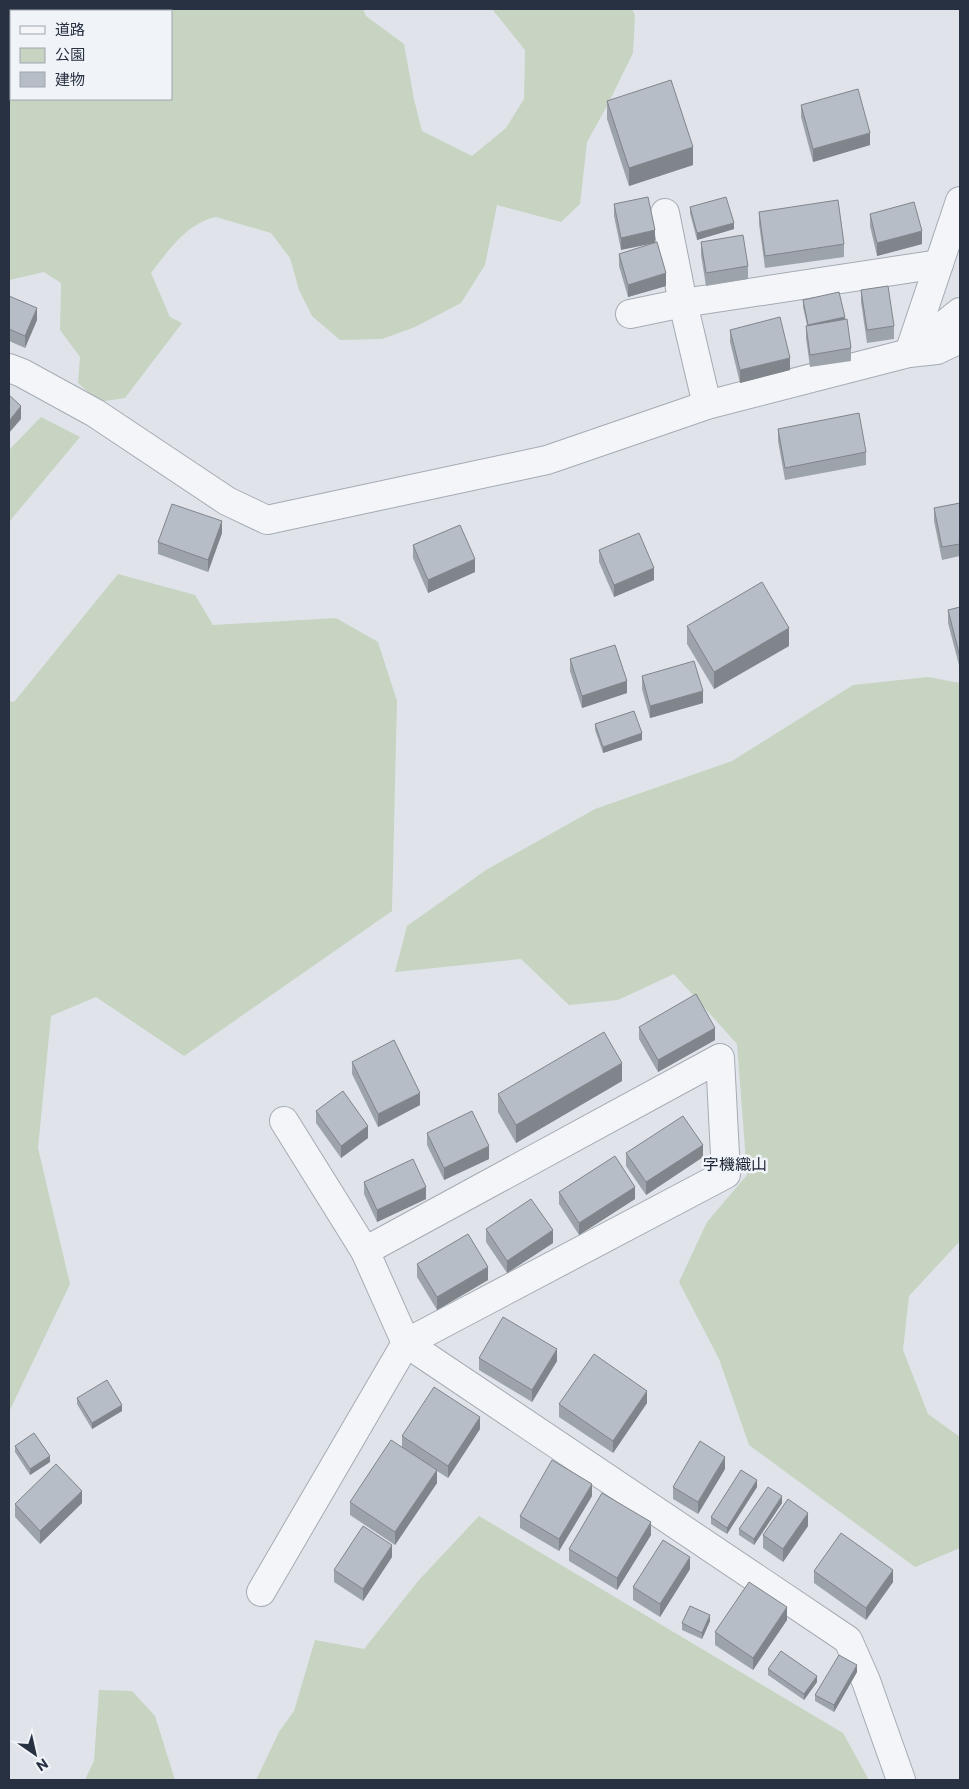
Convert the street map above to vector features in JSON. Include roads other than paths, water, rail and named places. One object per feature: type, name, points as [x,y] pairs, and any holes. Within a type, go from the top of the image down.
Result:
[{"type":"street","points":[[909,353],[960,201]]},
{"type":"street","points":[[665,213],[683,303],[707,405]]},
{"type":"street","points":[[630,314],[683,303],[939,264]]},
{"type":"street","points":[[909,353],[960,312]]},
{"type":"street","points":[[9,368],[95,412],[227,501],[268,520],[547,460],[707,405],[909,353],[937,350],[960,339]]},
{"type":"street","points":[[262,1592],[406,1343],[726,1174],[720,1058],[365,1251]]},
{"type":"street","points":[[284,1121],[365,1251],[406,1343],[848,1640],[866,1681],[901,1780]]},
{"type":"district","name":"字機織山","points":[[735,1164]]}]
